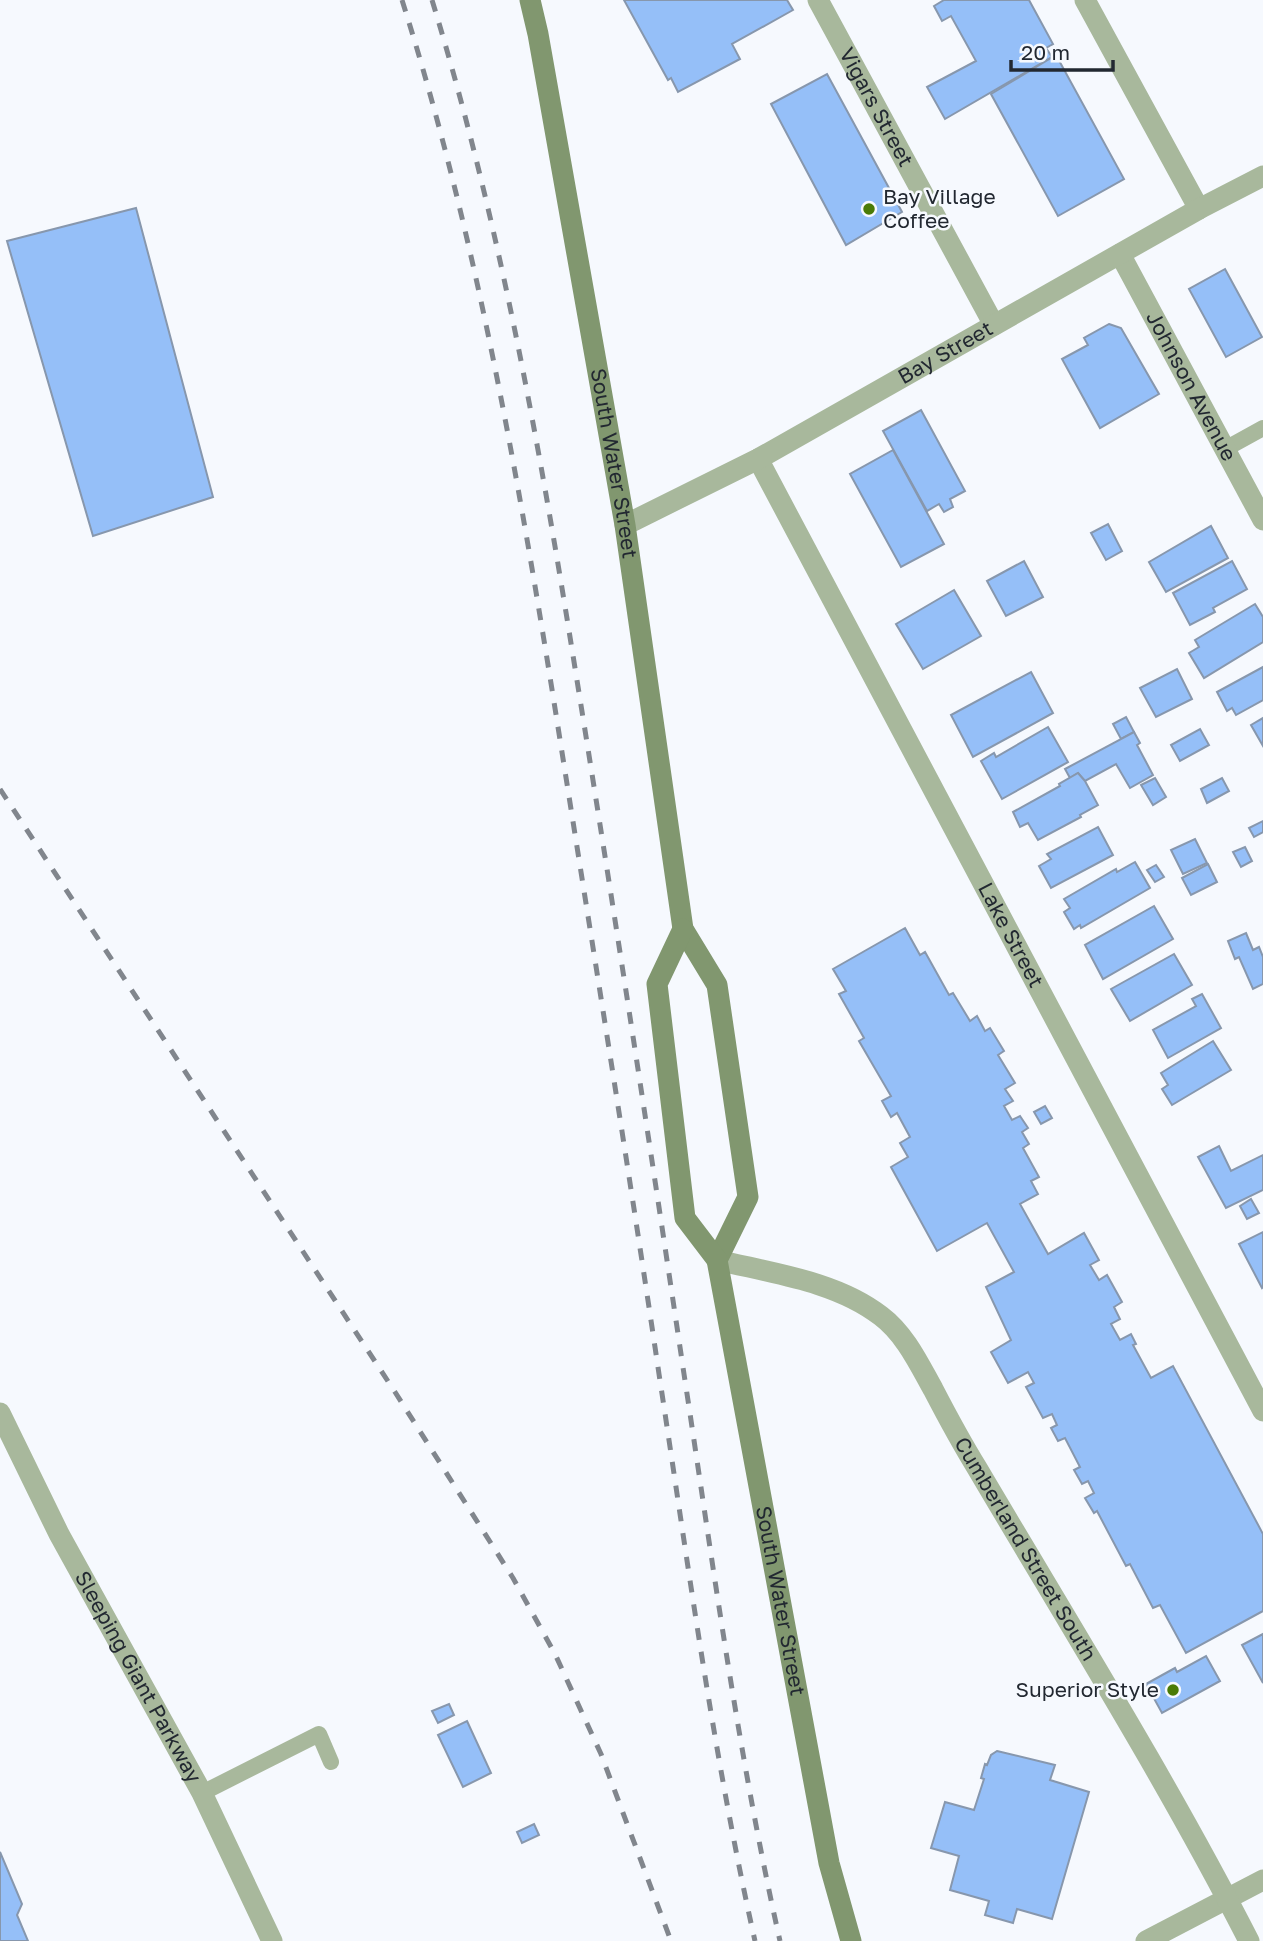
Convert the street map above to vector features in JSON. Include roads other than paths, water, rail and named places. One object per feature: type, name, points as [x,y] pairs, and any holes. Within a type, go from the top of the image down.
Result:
[{"type":"main road","name":"South Water Street","points":[[530,0],[625,525],[683,929],[717,985],[748,1196],[717,1261]]},
{"type":"main road","name":"South Water Street","points":[[683,929],[657,984],[685,1218],[717,1261],[829,1863],[851,1941]]},
{"type":"street","name":"Vigars Street","points":[[818,0],[994,325]]},
{"type":"street","points":[[1085,0],[1199,209]]},
{"type":"street","name":"Bay Street","points":[[625,525],[758,458],[1199,209],[1263,176]]},
{"type":"street","name":"Johnson Avenue","points":[[1120,254],[1263,520]]},
{"type":"street","name":"Lake Street","points":[[758,458],[1261,1404]]},
{"type":"street","name":"Cumberland Street South","points":[[717,1261],[816,1284],[850,1298],[882,1316],[899,1334],[912,1352],[1249,1941]]},
{"type":"street","name":"Sleeping Giant Parkway","points":[[0,1413],[59,1534],[202,1793],[272,1941]]},
{"type":"street","points":[[1146,1941],[1263,1880]]},
{"type":"lane","points":[[1225,449],[1263,428]]},
{"type":"lane","points":[[202,1793],[318,1734],[331,1762]]},
{"type":"railway","points":[[402,0],[453,179],[511,452],[596,969],[702,1658],[726,1800],[755,1941]]},
{"type":"railway","points":[[432,0],[478,165],[532,416],[617,933],[727,1659],[751,1800],[780,1941]]},
{"type":"railway","points":[[0,789],[395,1392],[513,1578],[555,1654],[601,1754],[671,1941]]},
{"type":"place","name":"Bay Village Coffee","points":[[869,209]]},
{"type":"place","name":"Superior Style","points":[[1173,1690]]}]
